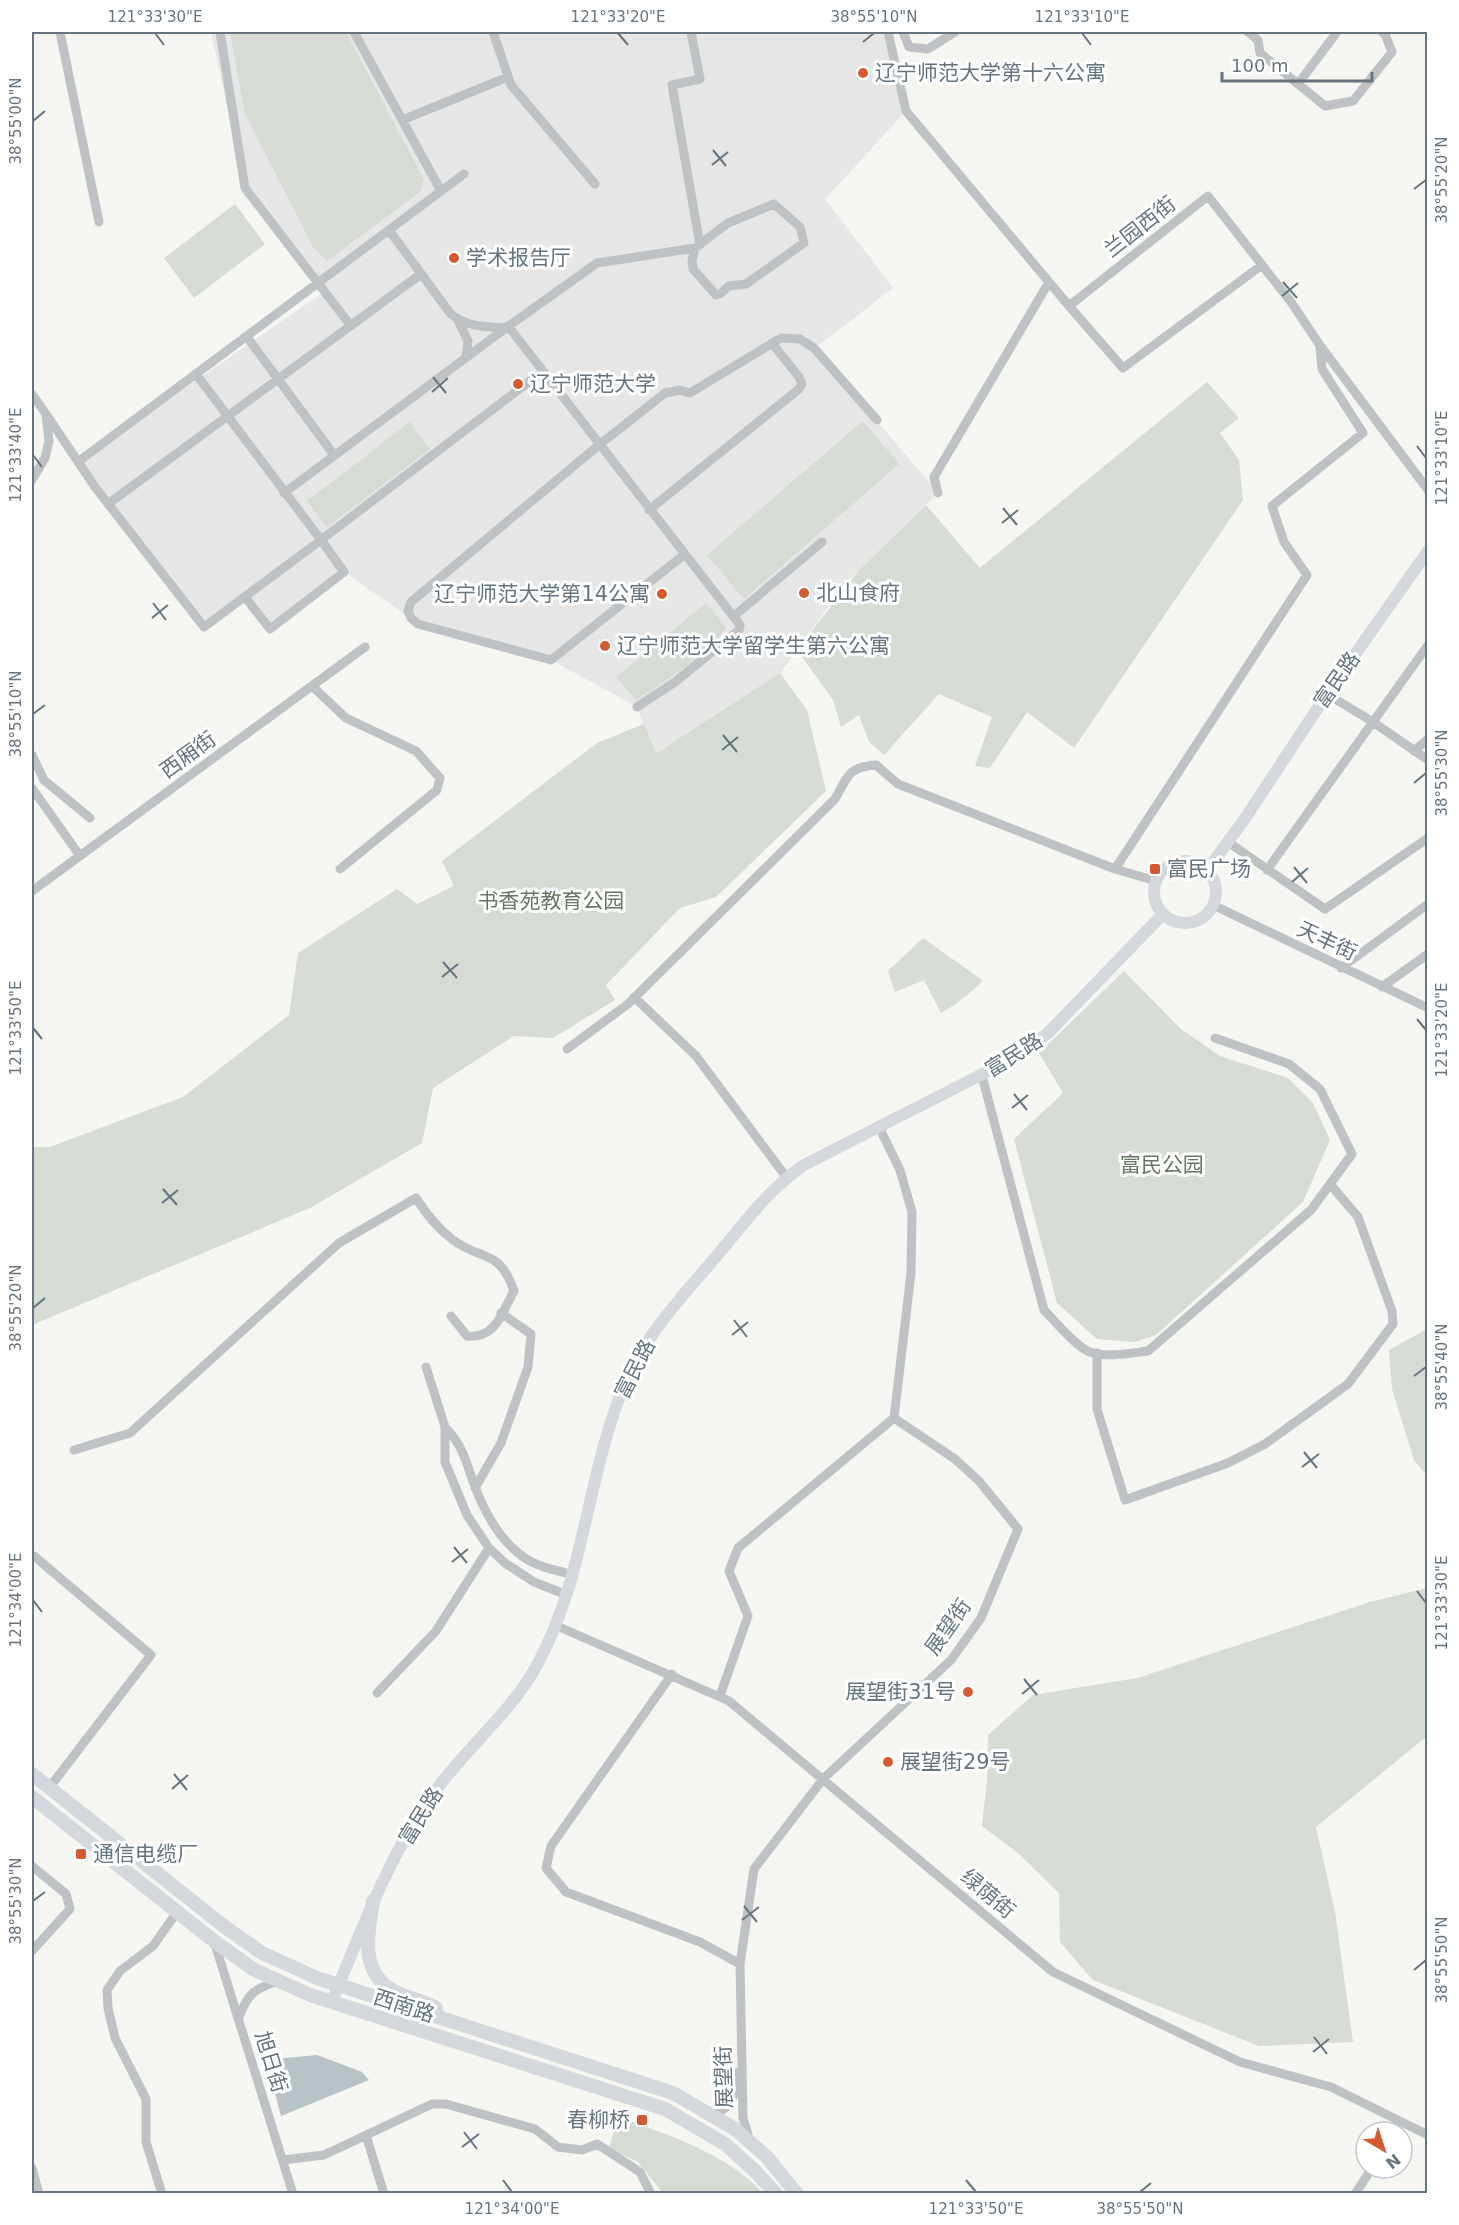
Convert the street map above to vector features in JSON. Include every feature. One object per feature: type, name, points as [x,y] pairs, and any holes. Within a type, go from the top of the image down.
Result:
[{"type":"main road","name":"西南路","points":[[32,1774],[225,1927],[262,1953],[316,1978],[673,2093],[735,2129],[767,2157],[797,2193]]},
{"type":"main road","name":"西南路","points":[[32,1797],[214,1941],[253,1969],[310,1995],[665,2109],[725,2144],[776,2193]]},
{"type":"main road","points":[[374,1901],[368,1932],[367,1955],[375,1975],[392,1989],[429,2004],[463,2025]]},
{"type":"street","points":[[60,32],[99,222]]},
{"type":"street","points":[[219,32],[245,188],[351,326]]},
{"type":"street","points":[[354,32],[441,192]]},
{"type":"street","points":[[493,32],[511,86],[595,184]]},
{"type":"street","points":[[284,493],[466,357],[597,263],[698,246],[728,223],[774,204],[800,227],[804,243],[746,284],[729,286],[716,295],[693,269],[692,261],[698,246],[672,85],[700,79],[691,32]]},
{"type":"street","points":[[888,32],[906,111],[1048,282],[1123,368],[1262,265]]},
{"type":"street","points":[[903,32],[909,47],[928,49],[955,32]]},
{"type":"street","points":[[1248,32],[1258,40],[1260,53],[1325,106],[1353,101],[1392,52],[1382,32]]},
{"type":"street","points":[[1258,40],[1264,32]]},
{"type":"street","points":[[1298,84],[1337,32]]},
{"type":"street","points":[[402,120],[508,77]]},
{"type":"street","points":[[79,461],[464,174]]},
{"type":"street","name":"兰园西街","points":[[1069,306],[1208,196],[1292,302],[1319,344],[1428,490]]},
{"type":"street","points":[[389,230],[450,313],[458,320],[468,341],[466,357]]},
{"type":"street","points":[[108,504],[280,380],[421,274]]},
{"type":"street","points":[[938,493],[934,477],[1048,282]]},
{"type":"street","points":[[458,320],[482,327],[507,327]]},
{"type":"street","points":[[507,327],[740,625],[739,630],[675,682],[637,707]]},
{"type":"street","points":[[247,337],[334,455]]},
{"type":"street","points":[[685,554],[551,660],[418,624],[411,618],[408,611],[411,602],[665,393],[680,390],[690,393],[781,338],[800,339],[814,348],[877,420]]},
{"type":"street","points":[[649,510],[799,389],[802,384],[799,377],[772,343]]},
{"type":"street","points":[[1115,869],[1307,575],[1284,542],[1272,506],[1363,433],[1322,369],[1319,344]]},
{"type":"street","points":[[32,394],[108,504],[204,627],[543,371]]},
{"type":"street","points":[[196,374],[344,572],[270,629],[245,597]]},
{"type":"street","points":[[32,480],[45,458],[49,441],[46,414]]},
{"type":"street","points":[[735,616],[822,542]]},
{"type":"street","name":"富民路","points":[[1207,870],[1428,551]]},
{"type":"street","points":[[1267,870],[1428,645]]},
{"type":"street","name":"西厢街","points":[[32,891],[365,647]]},
{"type":"street","points":[[312,686],[346,718],[416,751],[440,778],[437,790],[340,869]]},
{"type":"street","points":[[1327,694],[1428,760]]},
{"type":"street","points":[[1414,751],[1428,739]]},
{"type":"street","points":[[32,755],[44,780],[90,818]]},
{"type":"street","points":[[567,1049],[634,997],[835,799],[849,775],[859,766],[876,765],[898,784],[1115,869],[1156,881]]},
{"type":"street","points":[[32,788],[80,856]]},
{"type":"street","points":[[1228,842],[1325,909],[1428,838]]},
{"type":"street","points":[[1176,862],[1194,862],[1207,870],[1215,884],[1216,894],[1213,905],[1199,919],[1190,923],[1180,923],[1163,914],[1154,899],[1156,881],[1160,873],[1176,862]]},
{"type":"street","points":[[1341,968],[1428,904]]},
{"type":"street","name":"天丰街","points":[[1213,905],[1428,1008]]},
{"type":"street","name":"富民路","points":[[332,2001],[374,1901],[430,1798],[522,1688],[536,1667],[557,1626],[573,1575],[613,1414],[633,1366],[648,1340],[758,1206],[787,1178],[804,1166],[1014,1058],[1048,1033],[1163,914]]},
{"type":"street","points":[[1382,987],[1428,954]]},
{"type":"street","points":[[634,997],[696,1056],[787,1178]]},
{"type":"street","points":[[982,1076],[1044,1310],[1089,1352],[1113,1355],[1148,1351],[1311,1210],[1352,1155],[1320,1089],[1289,1064],[1215,1038]]},
{"type":"street","points":[[720,1696],[748,1616],[729,1571],[738,1548],[894,1418],[911,1273],[912,1212],[900,1170],[879,1127]]},
{"type":"street","points":[[1097,1353],[1097,1409],[1125,1500],[1228,1463],[1265,1444],[1339,1391],[1348,1384],[1393,1324],[1392,1311],[1358,1217],[1330,1184]]},
{"type":"street","points":[[74,1450],[130,1433],[339,1243],[416,1198],[431,1222],[455,1242],[498,1262],[509,1274],[514,1291],[490,1332],[479,1337],[467,1336],[451,1316]]},
{"type":"street","points":[[475,1488],[501,1443],[528,1367],[531,1334],[501,1313]]},
{"type":"street","points":[[426,1367],[445,1427],[445,1462],[467,1515],[489,1548],[505,1563],[534,1582],[567,1595]]},
{"type":"street","name":"展望街","points":[[751,2143],[743,2118],[740,1964],[754,1869],[823,1779],[951,1660],[981,1618],[1018,1529],[979,1481],[955,1459],[894,1418]]},
{"type":"street","points":[[445,1427],[459,1442],[482,1507],[514,1551],[534,1563],[573,1575]]},
{"type":"street","points":[[377,1693],[436,1631],[489,1548]]},
{"type":"street","points":[[34,1556],[151,1655],[49,1788]]},
{"type":"street","name":"绿荫街","points":[[557,1626],[672,1674],[729,1701],[1053,1972],[1240,2062],[1331,2087],[1386,2120]]},
{"type":"street","points":[[672,1674],[552,1846],[546,1868],[566,1892],[700,1942],[740,1964]]},
{"type":"street","points":[[32,1866],[66,1894],[70,1909],[32,1951]]},
{"type":"street","points":[[162,2193],[146,2142],[146,2099],[115,2038],[108,2008],[107,1990],[120,1971],[153,1946],[177,1912]]},
{"type":"street","name":"旭日街","points":[[214,1941],[293,2193]]},
{"type":"street","points":[[238,2019],[246,1999],[259,1987],[278,1981]]},
{"type":"street","points":[[707,2113],[721,2113],[728,2108],[736,2082],[741,2046]]},
{"type":"street","points":[[283,2160],[324,2155],[432,2104],[446,2104],[535,2129],[558,2146],[582,2150],[597,2144],[640,2172],[651,2193]]},
{"type":"street","points":[[366,2135],[384,2193]]},
{"type":"street","points":[[32,2168],[39,2193]]},
{"type":"street","points":[[1355,2193],[1364,2180]]},
{"type":"shaded area","name":"辽宁师范大学","points":[[211,32],[888,32],[906,111],[825,199],[893,288],[815,348],[938,493],[846,583],[780,673],[655,753],[637,707],[551,660],[411,618],[344,572],[270,629],[245,597],[204,627],[79,461],[324,292],[245,188]]},
{"type":"shaded area","points":[[317,2055],[362,2072],[369,2080],[281,2116],[268,2067],[275,2059]]},
{"type":"green space","points":[[230,32],[346,32],[424,180],[420,192],[327,261],[313,247],[245,114]]},
{"type":"green space","points":[[235,204],[265,244],[194,298],[164,258]]},
{"type":"green space","points":[[1207,382],[1239,418],[1220,433],[1239,460],[1243,500],[1074,748],[1027,712],[990,768],[975,766],[992,717],[939,694],[884,755],[869,742],[859,715],[841,727],[833,700],[797,650],[860,569],[926,505],[980,568]]},
{"type":"green space","points":[[863,421],[899,464],[744,599],[707,555]]},
{"type":"green space","points":[[410,422],[430,449],[327,527],[307,501]]},
{"type":"green space","points":[[706,603],[726,627],[697,657],[636,700],[616,677]]},
{"type":"green space","name":"书香苑教育公园","points":[[780,673],[807,710],[826,791],[716,897],[680,908],[606,985],[615,1000],[553,1038],[514,1036],[433,1088],[422,1143],[310,1208],[32,1325],[32,1147],[50,1147],[183,1097],[289,1015],[298,953],[397,889],[417,904],[454,886],[442,861],[597,743],[644,724],[656,753]]},
{"type":"green space","points":[[923,938],[982,980],[956,1004],[941,1013],[924,980],[895,992],[888,971]]},
{"type":"green space","name":"富民公园","points":[[1124,971],[1181,1029],[1220,1056],[1288,1078],[1313,1103],[1330,1140],[1303,1202],[1156,1335],[1135,1342],[1097,1339],[1057,1303],[1014,1139],[1063,1093],[1039,1053]]},
{"type":"green space","points":[[1427,1329],[1427,1472],[1424,1472],[1414,1460],[1392,1389],[1389,1350]]},
{"type":"green space","points":[[1427,1588],[1427,1736],[1316,1827],[1335,1912],[1353,2042],[1259,2046],[1093,1980],[1060,1942],[1059,1893],[1018,1853],[982,1826],[987,1780],[988,1735],[1033,1695],[1137,1678],[1370,1602]]},
{"type":"green space","points":[[618,2117],[676,2138],[715,2156],[749,2179],[763,2193],[663,2193],[638,2162],[609,2148]]},
{"type":"place","name":"辽宁师范大学第十六公寓","points":[[863,73]]},
{"type":"place","name":"学术报告厅","points":[[454,258]]},
{"type":"place","name":"辽宁师范大学","points":[[518,384]]},
{"type":"place","name":"北山食府","points":[[804,593]]},
{"type":"place","name":"辽宁师范大学第14公寓","points":[[662,594]]},
{"type":"place","name":"辽宁师范大学留学生第六公寓","points":[[605,646]]},
{"type":"place","name":"富民广场","points":[[1155,869]]},
{"type":"place","name":"展望街31号","points":[[968,1692]]},
{"type":"place","name":"展望街29号","points":[[888,1762]]},
{"type":"place","name":"通信电缆厂","points":[[81,1854]]},
{"type":"place","name":"春柳桥","points":[[642,2120]]}]
